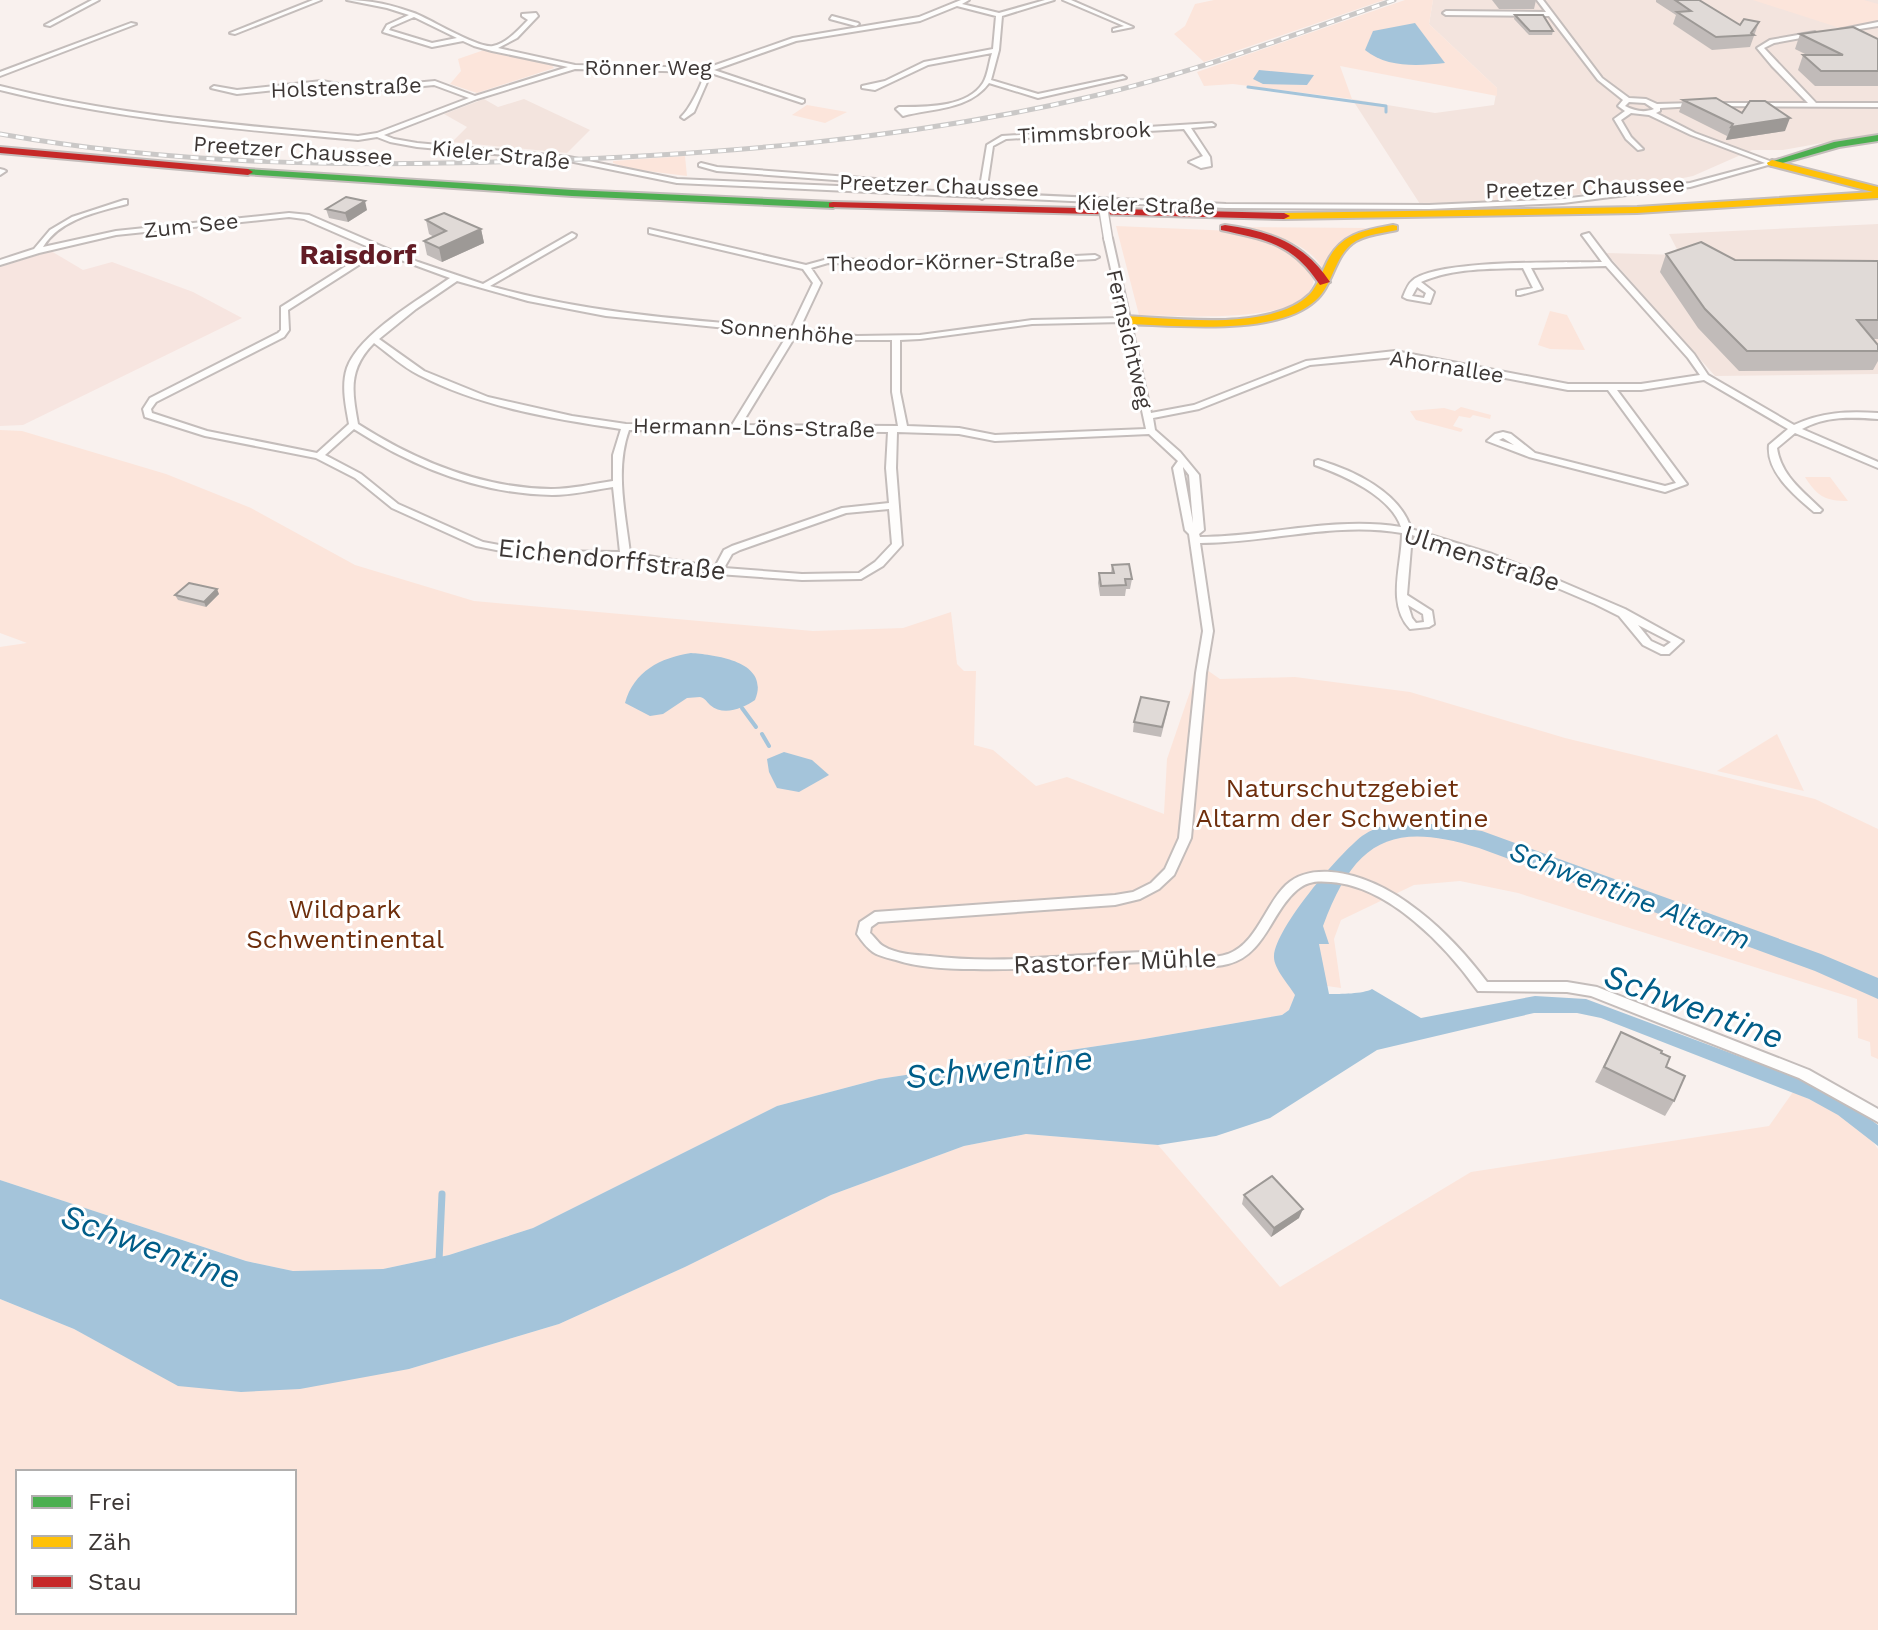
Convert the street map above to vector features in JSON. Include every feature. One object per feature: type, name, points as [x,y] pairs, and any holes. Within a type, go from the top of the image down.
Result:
[{"type":"main road","points":[[1772,163],[1838,144],[1878,138]]},
{"type":"main road","name":"Preetzer Chaussee","points":[[0,150],[245,171],[622,195],[1025,213],[1295,217],[1566,213],[1878,192]]},
{"type":"main road","points":[[1772,163],[1878,192]]},
{"type":"main road","name":"Preetzer Chaussee","points":[[1,167],[648,204],[948,218],[1183,223],[1432,224],[1653,217],[1878,203]]},
{"type":"main road","points":[[1183,223],[1234,229],[1280,240],[1311,258],[1324,282]]},
{"type":"main road","points":[[1124,320],[1264,316],[1307,303],[1324,282],[1338,250],[1354,237],[1381,229],[1432,224]]},
{"type":"street","points":[[48,25],[96,0]]},
{"type":"street","points":[[233,33],[318,0]]},
{"type":"street","points":[[350,0],[388,6],[492,49],[575,67]]},
{"type":"street","points":[[388,6],[396,0]]},
{"type":"street","name":"Rönner Weg","points":[[378,135],[475,98],[575,67],[708,70],[795,39],[920,19],[966,0]]},
{"type":"street","points":[[957,4],[999,15],[1051,0]]},
{"type":"street","points":[[1066,0],[1130,27],[1115,30]]},
{"type":"street","points":[[1540,0],[1600,79],[1627,100],[1646,101],[1656,106],[1878,105]]},
{"type":"street","points":[[1446,13],[1550,14]]},
{"type":"street","points":[[414,15],[389,26],[385,31],[432,45],[463,39]]},
{"type":"street","points":[[922,109],[954,103],[983,91],[996,50],[999,15]]},
{"type":"street","points":[[832,18],[867,26]]},
{"type":"street","points":[[492,49],[515,37],[531,20]]},
{"type":"street","points":[[0,74],[133,24]]},
{"type":"street","points":[[1835,31],[1878,24]]},
{"type":"street","points":[[1814,105],[1767,59],[1760,48],[1772,41],[1822,33]]},
{"type":"street","points":[[887,83],[926,63],[996,50]]},
{"type":"street","points":[[684,117],[691,112],[691,105],[709,77],[708,70],[802,101]]},
{"type":"street","points":[[988,81],[1038,96],[1123,78]]},
{"type":"street","name":"Holstenstraße","points":[[214,88],[237,92],[322,83],[360,90],[435,83],[475,98]]},
{"type":"street","points":[[0,88],[84,110],[146,119],[358,138],[378,135]]},
{"type":"street","points":[[1627,100],[1621,106],[1630,111],[1650,113],[1724,147],[1772,163]]},
{"type":"street","points":[[1677,127],[1667,113],[1668,109],[1686,104]]},
{"type":"street","points":[[1650,113],[1658,110],[1656,106]]},
{"type":"street","points":[[1630,111],[1617,119],[1628,138],[1640,149]]},
{"type":"street","name":"Timmsbrook","points":[[982,197],[990,145],[1004,137],[1212,125]]},
{"type":"street","name":"Timmsbrook","points":[[1186,126],[1207,157]]},
{"type":"street","name":"Kieler Straße","points":[[378,135],[400,143],[569,159],[677,181],[1102,205],[1504,205],[1630,194],[1710,181],[1772,163]]},
{"type":"street","points":[[1710,181],[1746,165],[1745,161],[1724,147]]},
{"type":"street","points":[[701,165],[717,169],[902,183],[910,186],[912,193]]},
{"type":"street","points":[[37,251],[50,231],[93,211],[124,202]]},
{"type":"street","name":"Fernsichtweg","points":[[1102,205],[1124,320],[1151,431],[1182,462],[1178,468],[1194,537],[1208,631],[1195,740]]},
{"type":"street","name":"Zum See","points":[[0,263],[116,233],[289,215],[306,217],[454,279]]},
{"type":"street","points":[[652,231],[806,267],[817,283],[817,289],[795,330],[735,427]]},
{"type":"street","points":[[485,286],[572,235]]},
{"type":"street","points":[[1586,235],[1691,356],[1705,377],[1792,428],[1878,465]]},
{"type":"street","name":"Eichendorffstraße","points":[[379,249],[284,309],[285,330],[281,335],[153,400],[147,409],[148,415],[244,442],[319,456],[358,476],[395,506],[480,544],[532,554],[625,555],[718,571],[802,577],[861,576],[879,564],[897,545],[893,506],[898,429],[896,339]]},
{"type":"street","name":"Theodor-Körner-Straße","points":[[806,267],[828,261],[955,264],[1095,257]]},
{"type":"street","points":[[1415,282],[1450,270],[1608,264]]},
{"type":"street","points":[[1520,293],[1538,289],[1525,265]]},
{"type":"street","points":[[454,279],[402,315],[351,368],[350,400],[354,425],[407,459],[491,486],[553,492],[618,483]]},
{"type":"street","name":"Sonnenhöhe","points":[[454,279],[556,306],[606,314],[857,338],[896,339],[1032,322],[1124,320]]},
{"type":"street","name":"Hermann-Löns-Straße","points":[[375,340],[421,373],[485,399],[572,419],[626,427],[898,429],[959,431],[995,438],[1151,431]]},
{"type":"street","name":"Ahornallee","points":[[1148,416],[1196,407],[1309,363],[1395,354],[1568,387],[1611,388],[1705,377]]},
{"type":"street","points":[[1523,451],[1665,489],[1682,484],[1611,388]]},
{"type":"street","points":[[1817,510],[1799,496],[1772,458],[1772,447],[1804,421],[1836,416],[1878,416]]},
{"type":"street","points":[[319,456],[354,425]]},
{"type":"street","points":[[625,555],[618,483],[621,437],[626,427]]},
{"type":"street","points":[[1318,463],[1337,468],[1374,491],[1399,514],[1407,530],[1402,596]]},
{"type":"street","points":[[718,571],[728,552],[736,548],[845,510],[893,506]]},
{"type":"street","name":"Ulmenstraße","points":[[1194,537],[1375,527],[1407,530],[1495,557],[1621,611],[1678,641],[1665,652],[1647,643],[1621,611]]},
{"type":"street","name":"Rastorfer Mühle","points":[[1195,740],[1185,838],[1170,872],[1155,886],[1136,896],[1115,900],[875,917],[865,925],[863,934],[866,941],[877,950],[903,958],[982,966],[1148,957],[1217,960],[1231,958],[1249,946],[1298,882],[1322,876],[1345,880],[1378,892],[1416,915],[1457,953],[1483,987],[1567,987],[1592,991],[1804,1074],[1878,1116]]},
{"type":"shaded area","points":[[1433,0],[1878,0],[1878,133],[1783,150],[1752,150],[1693,176],[1644,186],[1551,198],[1420,204],[1352,99],[1435,113],[1494,105],[1497,88],[1429,24]]},
{"type":"shaded area","points":[[484,99],[498,107],[524,99],[590,130],[567,153],[452,142],[467,127],[444,114]]},
{"type":"shaded area","points":[[1878,224],[1878,374],[1715,376],[1606,253],[1680,255],[1669,234]]},
{"type":"shaded area","points":[[51,251],[83,270],[112,262],[193,292],[242,318],[23,425],[0,426],[0,267]]},
{"type":"green space","points":[[1214,0],[1384,0],[1204,62],[1174,34],[1185,26],[1195,4]]},
{"type":"green space","points":[[1405,0],[1433,0],[1429,24],[1497,88],[1497,96],[1340,66],[1352,99],[1233,84],[1204,86],[1197,72]]},
{"type":"green space","points":[[1753,0],[1864,0],[1878,4],[1878,22],[1840,28]]},
{"type":"green space","points":[[484,50],[551,64],[554,68],[477,93],[450,84],[461,71],[458,59]]},
{"type":"green space","points":[[807,105],[847,112],[825,123],[792,115]]},
{"type":"green space","points":[[685,156],[687,176],[631,169],[613,163],[613,161]]},
{"type":"green space","points":[[1116,226],[1233,231],[1290,247],[1314,271],[1312,286],[1303,298],[1290,306],[1271,311],[1225,316],[1139,315]]},
{"type":"green space","points":[[1242,227],[1367,228],[1339,244],[1324,271],[1299,246]]},
{"type":"green space","points":[[1550,311],[1567,315],[1585,350],[1550,349],[1538,345]]},
{"type":"green space","points":[[1461,407],[1491,415],[1490,419],[1459,416],[1453,426],[1463,429],[1461,432],[1416,420],[1410,411],[1444,408],[1455,411]]},
{"type":"green space","name":"Wildpark Schwentinental","points":[[0,430],[22,431],[166,474],[251,508],[355,565],[474,601],[813,631],[903,628],[951,612],[957,664],[964,671],[976,671],[974,745],[993,750],[1036,786],[1067,777],[1164,814],[1167,759],[1194,680],[1206,680],[1207,670],[1220,679],[1295,677],[1410,692],[1565,738],[1815,799],[1878,829],[1878,1059],[1871,1056],[1870,1042],[1858,1038],[1857,999],[1518,893],[1460,881],[1414,885],[1341,920],[1334,939],[1341,988],[1327,986],[1295,995],[1289,1010],[1282,1015],[879,1079],[777,1106],[533,1228],[449,1255],[383,1269],[293,1271],[246,1261],[0,1180],[0,647],[27,643],[0,633]]},
{"type":"green space","points":[[1805,477],[1830,477],[1848,501],[1822,496]]},
{"type":"green space","points":[[1777,734],[1804,791],[1717,771]]},
{"type":"green space","points":[[1793,1092],[1828,1108],[1871,1139],[1878,1149],[1878,1630],[0,1630],[0,1299],[74,1329],[106,1346],[409,1369],[559,1324],[685,1267],[831,1195],[964,1146],[1026,1134],[1158,1145],[1280,1287],[1471,1172],[1769,1126]]},
{"type":"water","points":[[1415,23],[1445,63],[1393,63],[1365,50],[1373,31]]},
{"type":"water","points":[[1259,70],[1314,75],[1307,85],[1263,84],[1253,79]]},
{"type":"water","points":[[691,653],[726,658],[748,669],[755,676],[758,687],[755,700],[727,711],[715,709],[702,698],[687,698],[663,714],[650,716],[625,703],[642,674],[669,658]]},
{"type":"water","points":[[784,752],[812,760],[829,775],[799,792],[777,788],[767,759]]},
{"type":"water","points":[[1391,823],[1424,823],[1482,831],[1821,954],[1878,978],[1878,999],[1815,971],[1479,848],[1423,837],[1400,838],[1381,844],[1364,856],[1349,873],[1323,926],[1329,944],[1319,944],[1329,994],[1372,989],[1421,1018],[1535,996],[1586,999],[1808,1082],[1851,1105],[1878,1125],[1878,1146],[1838,1115],[1809,1099],[1601,1018],[1577,1013],[1534,1013],[1377,1050],[1270,1118],[1216,1136],[1158,1145],[1026,1134],[964,1146],[831,1195],[685,1267],[559,1324],[409,1369],[300,1389],[241,1392],[178,1386],[74,1329],[0,1299],[0,1180],[246,1261],[293,1271],[383,1269],[449,1255],[533,1228],[777,1106],[879,1079],[1282,1015],[1289,1010],[1295,995],[1274,961],[1277,943],[1285,928],[1310,892],[1352,845],[1369,832]]},
{"type":"building","points":[[1675,0],[1699,0],[1740,25],[1744,19],[1759,22],[1751,33],[1754,35],[1716,37],[1677,12],[1691,11]]},
{"type":"building","points":[[1515,15],[1543,15],[1553,31],[1530,31]]},
{"type":"building","points":[[1853,27],[1878,39],[1878,71],[1821,71],[1803,55],[1843,55],[1800,34]]},
{"type":"building","points":[[1716,98],[1742,113],[1750,101],[1765,101],[1790,118],[1731,127],[1733,124],[1683,100]]},
{"type":"building","points":[[346,197],[365,201],[345,213],[326,209]]},
{"type":"building","points":[[444,213],[481,229],[439,248],[424,241],[446,231],[426,220]]},
{"type":"building","points":[[1701,242],[1735,260],[1878,261],[1878,320],[1857,320],[1878,345],[1878,351],[1747,351],[1705,309],[1666,254]]},
{"type":"building","points":[[1129,564],[1132,579],[1125,579],[1126,585],[1101,586],[1099,573],[1114,573],[1112,565]]},
{"type":"building","points":[[189,583],[217,589],[204,602],[175,595]]},
{"type":"building","points":[[1141,697],[1169,702],[1162,727],[1134,722]]},
{"type":"building","points":[[1621,1032],[1662,1051],[1670,1057],[1666,1067],[1685,1076],[1674,1101],[1604,1067]]},
{"type":"building","points":[[1272,1176],[1303,1209],[1274,1228],[1244,1195]]},
{"type":"waterway","points":[[1248,87],[1386,106],[1386,112]]},
{"type":"waterway","points":[[742,708],[756,727]]},
{"type":"waterway","points":[[762,734],[769,746]]},
{"type":"waterway","points":[[439,1261],[442,1194]]},
{"type":"railway","points":[[0,134],[196,158],[393,164],[667,155],[808,143],[949,124],[1089,97],[1205,65],[1394,0]]},
{"type":"traffic: fast","points":[[1772,163],[1838,144],[1878,138]]},
{"type":"traffic: fast","points":[[248,172],[572,193],[833,205]]},
{"type":"traffic: slow","points":[[1772,163],[1878,190]]},
{"type":"traffic: slow","points":[[1284,216],[1637,210],[1878,195]]},
{"type":"traffic: slow","points":[[1124,320],[1218,323],[1266,318],[1287,312],[1314,297],[1343,245],[1361,235],[1393,228]]},
{"type":"traffic: jam","points":[[0,150],[248,172]]},
{"type":"traffic: jam","points":[[833,205],[1284,216]]},
{"type":"traffic: jam","points":[[1225,228],[1269,237],[1295,249],[1324,282]]},
{"type":"district","name":"Raisdorf","points":[[358,254]]},
{"type":"park label","name":"Naturschutzgebiet Altarm der Schwentine","points":[[1342,803]]},
{"type":"water label","name":"Schwentine Altarm","points":[[1630,895]]},
{"type":"water label","name":"Schwentine","points":[[1694,1006]]},
{"type":"water label","name":"Schwentine","points":[[999,1067]]},
{"type":"water label","name":"Schwentine","points":[[151,1246]]}]
